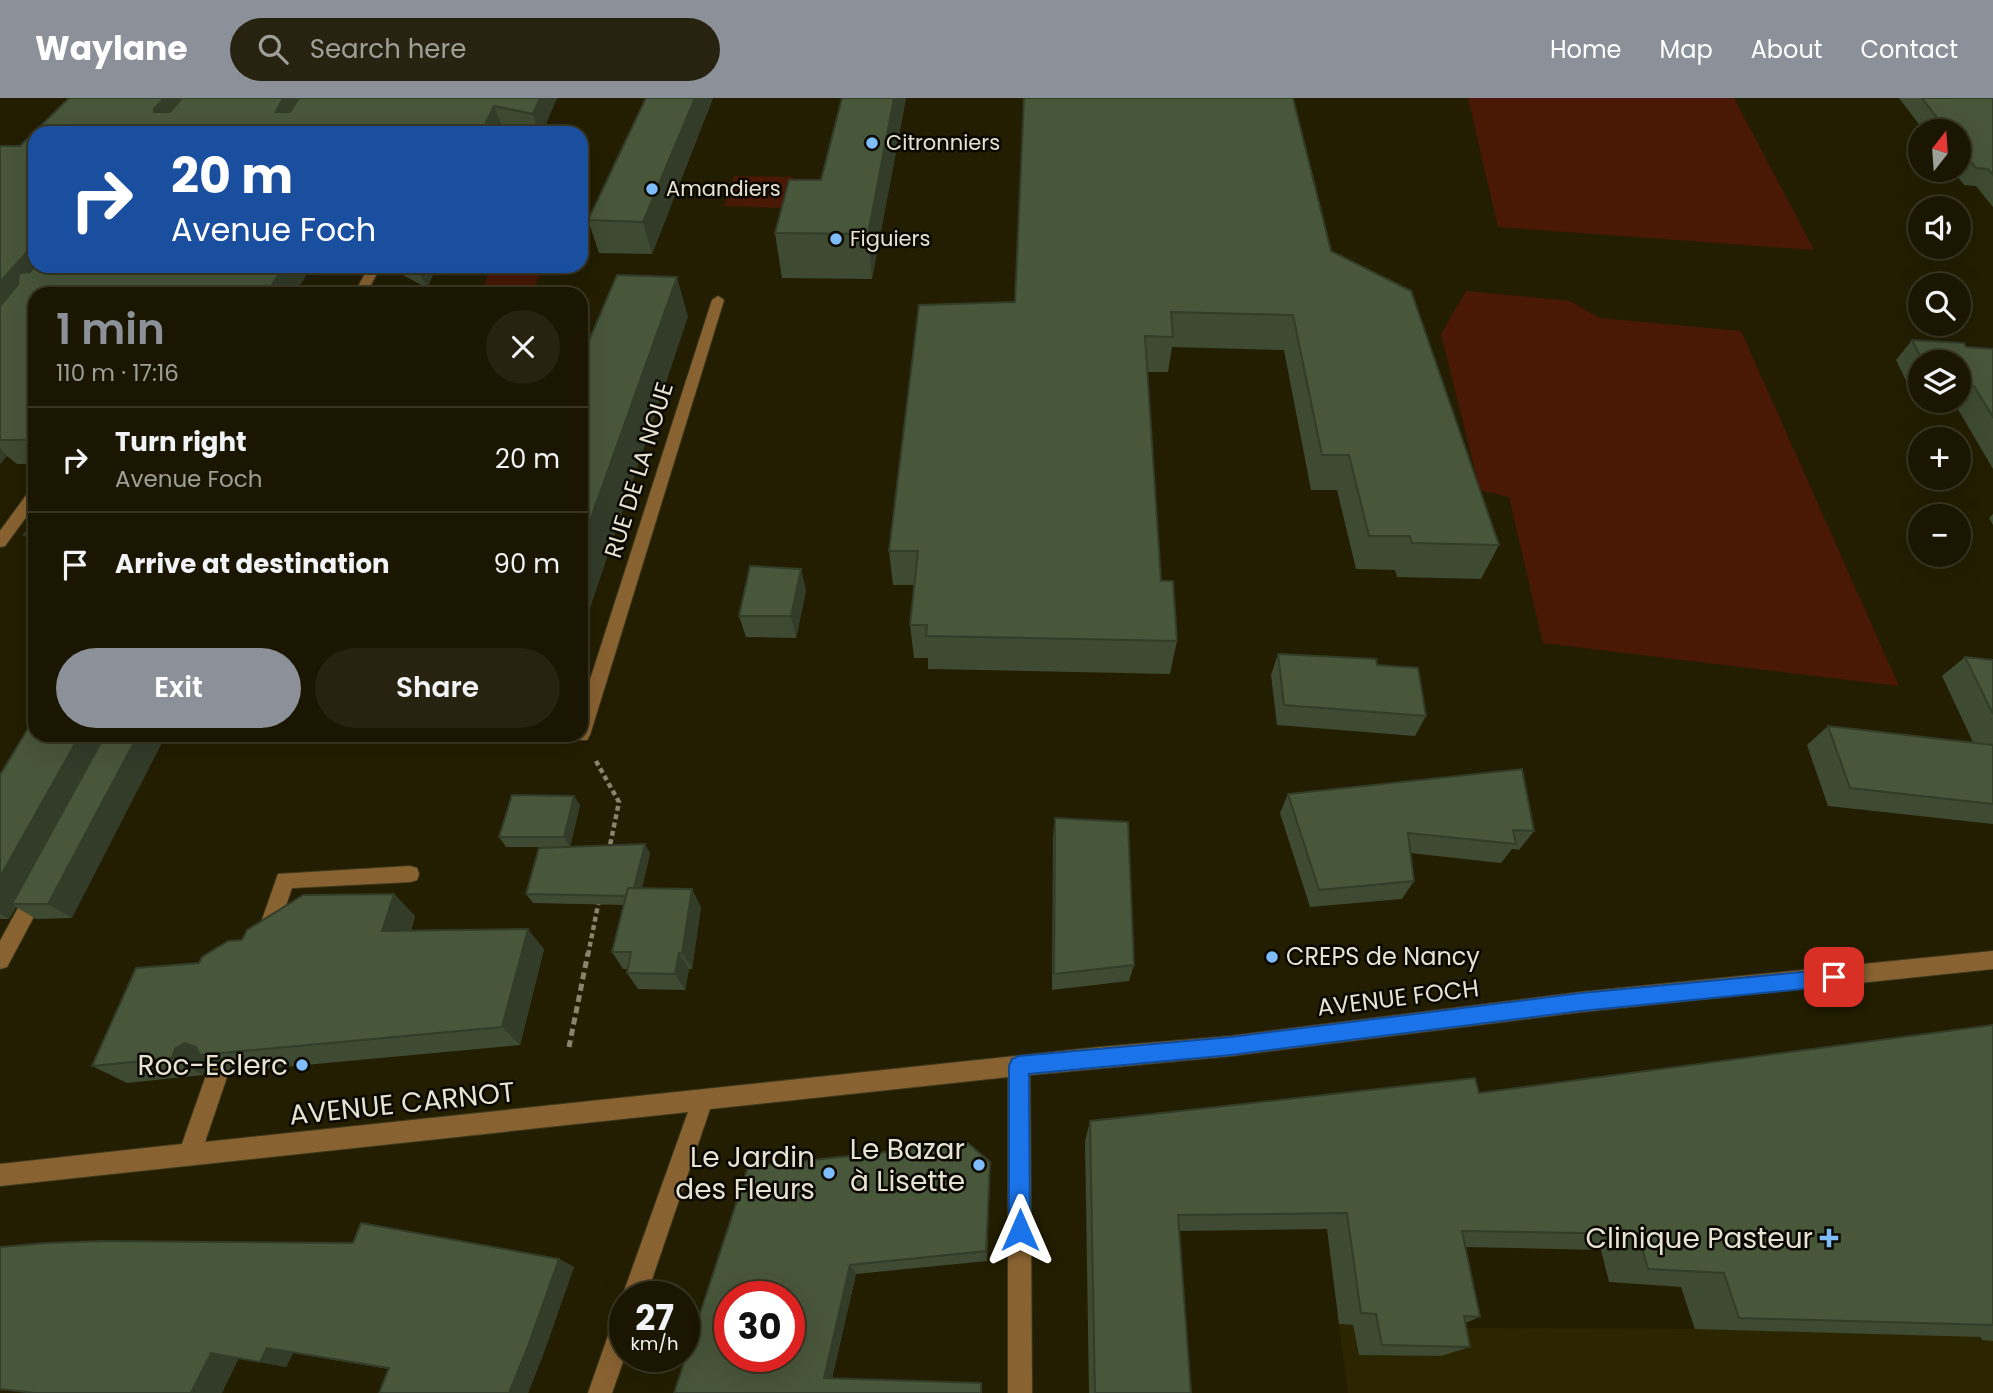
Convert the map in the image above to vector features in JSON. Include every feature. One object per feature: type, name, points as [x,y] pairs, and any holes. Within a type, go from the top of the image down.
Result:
[{"type":"street","name":"RUE DE LA NOUE","points":[[588,713],[719,300]]},
{"type":"street","points":[[0,542],[28,504]]},
{"type":"street","points":[[261,951],[285,880],[410,874]]},
{"type":"street","points":[[0,960],[45,877]]},
{"type":"street","name":"AVENUE FOCH","points":[[810,1090],[1019,1066],[1231,1046],[1581,1002],[1993,960]]},
{"type":"street","points":[[1019,1066],[1020,1393]]},
{"type":"street","points":[[189,1156],[217,1074]]},
{"type":"street","name":"AVENUE CARNOT","points":[[0,1175],[810,1090]]},
{"type":"street","points":[[640,1281],[702,1102]]},
{"type":"street","points":[[600,1393],[609,1367]]},
{"type":"path","points":[[585,742],[619,802],[608,856]]},
{"type":"path","points":[[569,1047],[600,897]]},
{"type":"shaded area","points":[[1468,98],[1734,98],[1814,250],[1498,227]]},
{"type":"shaded area","points":[[734,176],[794,177],[785,208],[724,206]]},
{"type":"shaded area","points":[[489,273],[540,273],[535,287],[483,287]]},
{"type":"shaded area","points":[[1466,291],[1570,301],[1600,318],[1741,331],[1899,686],[1543,643],[1509,497],[1480,490],[1441,334]]},
{"type":"shaded area","name":"Clinique Pasteur","points":[[1993,1098],[1993,1393],[1348,1393],[1339,1324],[1353,1325],[1359,1355],[1451,1328],[1694,1329],[1681,1287]]},
{"type":"building","points":[[69,98],[164,98],[154,112],[170,112],[182,98],[283,98],[276,112],[290,112],[299,98],[540,98],[533,114],[494,106],[484,126],[40,126]]},
{"type":"building","points":[[646,98],[695,98],[643,222],[588,220]]},
{"type":"building","points":[[842,98],[894,98],[868,234],[775,233],[789,180],[821,180]]},
{"type":"building","points":[[1024,98],[1293,98],[1331,251],[1411,291],[1499,545],[1412,543],[1410,536],[1369,536],[1349,455],[1322,455],[1293,315],[1171,312],[1173,337],[1145,336],[1161,581],[1173,581],[1177,641],[926,636],[927,625],[910,625],[918,551],[889,551],[919,305],[1015,302]]},
{"type":"building","points":[[1922,98],[1993,98],[1993,175],[1988,169],[1976,168],[1971,162],[1971,119],[1938,119]]},
{"type":"building","points":[[28,138],[28,251],[0,282],[0,146],[20,146]]},
{"type":"building","points":[[19,273],[280,273],[270,287],[28,287],[28,440],[0,440],[0,306],[18,284]]},
{"type":"building","points":[[617,275],[677,277],[588,526],[588,343]]},
{"type":"building","points":[[1912,340],[1964,343],[1966,347],[1993,349],[1993,417],[1974,386],[1971,386],[1971,350],[1917,350]]},
{"type":"building","points":[[750,566],[801,569],[791,616],[739,616]]},
{"type":"building","points":[[1278,654],[1376,659],[1377,665],[1418,668],[1426,716],[1284,705]]},
{"type":"building","points":[[1965,657],[1993,660],[1993,714]]},
{"type":"building","points":[[1828,726],[1993,745],[1993,804],[1850,788]]},
{"type":"building","points":[[28,729],[28,742],[76,742],[0,877],[0,775]]},
{"type":"building","points":[[101,742],[134,742],[48,904],[12,904]]},
{"type":"building","points":[[1522,769],[1534,831],[1513,830],[1516,844],[1408,833],[1414,881],[1319,890],[1288,794]]},
{"type":"building","points":[[512,795],[574,796],[564,837],[499,837]]},
{"type":"building","points":[[1055,818],[1128,822],[1134,965],[1054,974]]},
{"type":"building","points":[[645,844],[634,888],[628,888],[626,896],[526,894],[539,848]]},
{"type":"building","points":[[628,888],[692,889],[682,953],[679,953],[675,974],[627,973],[631,952],[612,952]]},
{"type":"building","points":[[394,894],[382,931],[528,929],[502,1027],[200,1055],[196,1047],[185,1043],[175,1049],[172,1058],[92,1066],[136,968],[199,963],[202,957],[228,941],[242,940],[247,930],[303,895]]},
{"type":"building","points":[[1993,1025],[1993,1325],[1739,1318],[1724,1273],[1648,1269],[1638,1234],[1462,1231],[1480,1317],[1464,1316],[1470,1347],[1382,1345],[1376,1314],[1361,1313],[1347,1213],[1178,1215],[1191,1393],[1095,1393],[1090,1121],[1475,1078],[1479,1093]]},
{"type":"building","points":[[968,1143],[990,1162],[986,1251],[850,1265],[824,1378],[981,1383],[981,1393],[674,1393],[681,1372],[700,1372],[700,1314],[748,1167]]},
{"type":"building","points":[[361,1223],[559,1259],[509,1393],[379,1393],[389,1368],[267,1348],[260,1362],[211,1353],[191,1393],[35,1393],[0,1389],[0,1247],[103,1241],[353,1243]]},
{"type":"place","name":"Citronniers","points":[[872,143]]},
{"type":"place","name":"Amandiers","points":[[652,189]]},
{"type":"place","name":"Figuiers","points":[[836,239]]},
{"type":"place","name":"CREPS de Nancy","points":[[1272,957]]},
{"type":"place","name":"Roc-Eclerc","points":[[302,1065]]},
{"type":"place","name":"Le Bazar à Lisette","points":[[979,1165]]},
{"type":"place","name":"Le Jardin des Fleurs","points":[[829,1173]]},
{"type":"place","name":"Clinique Pasteur","points":[[1829,1238]]},
{"type":"route","points":[[1020,1230],[1019,1066],[1231,1046],[1581,1002],[1834,977]]}]
